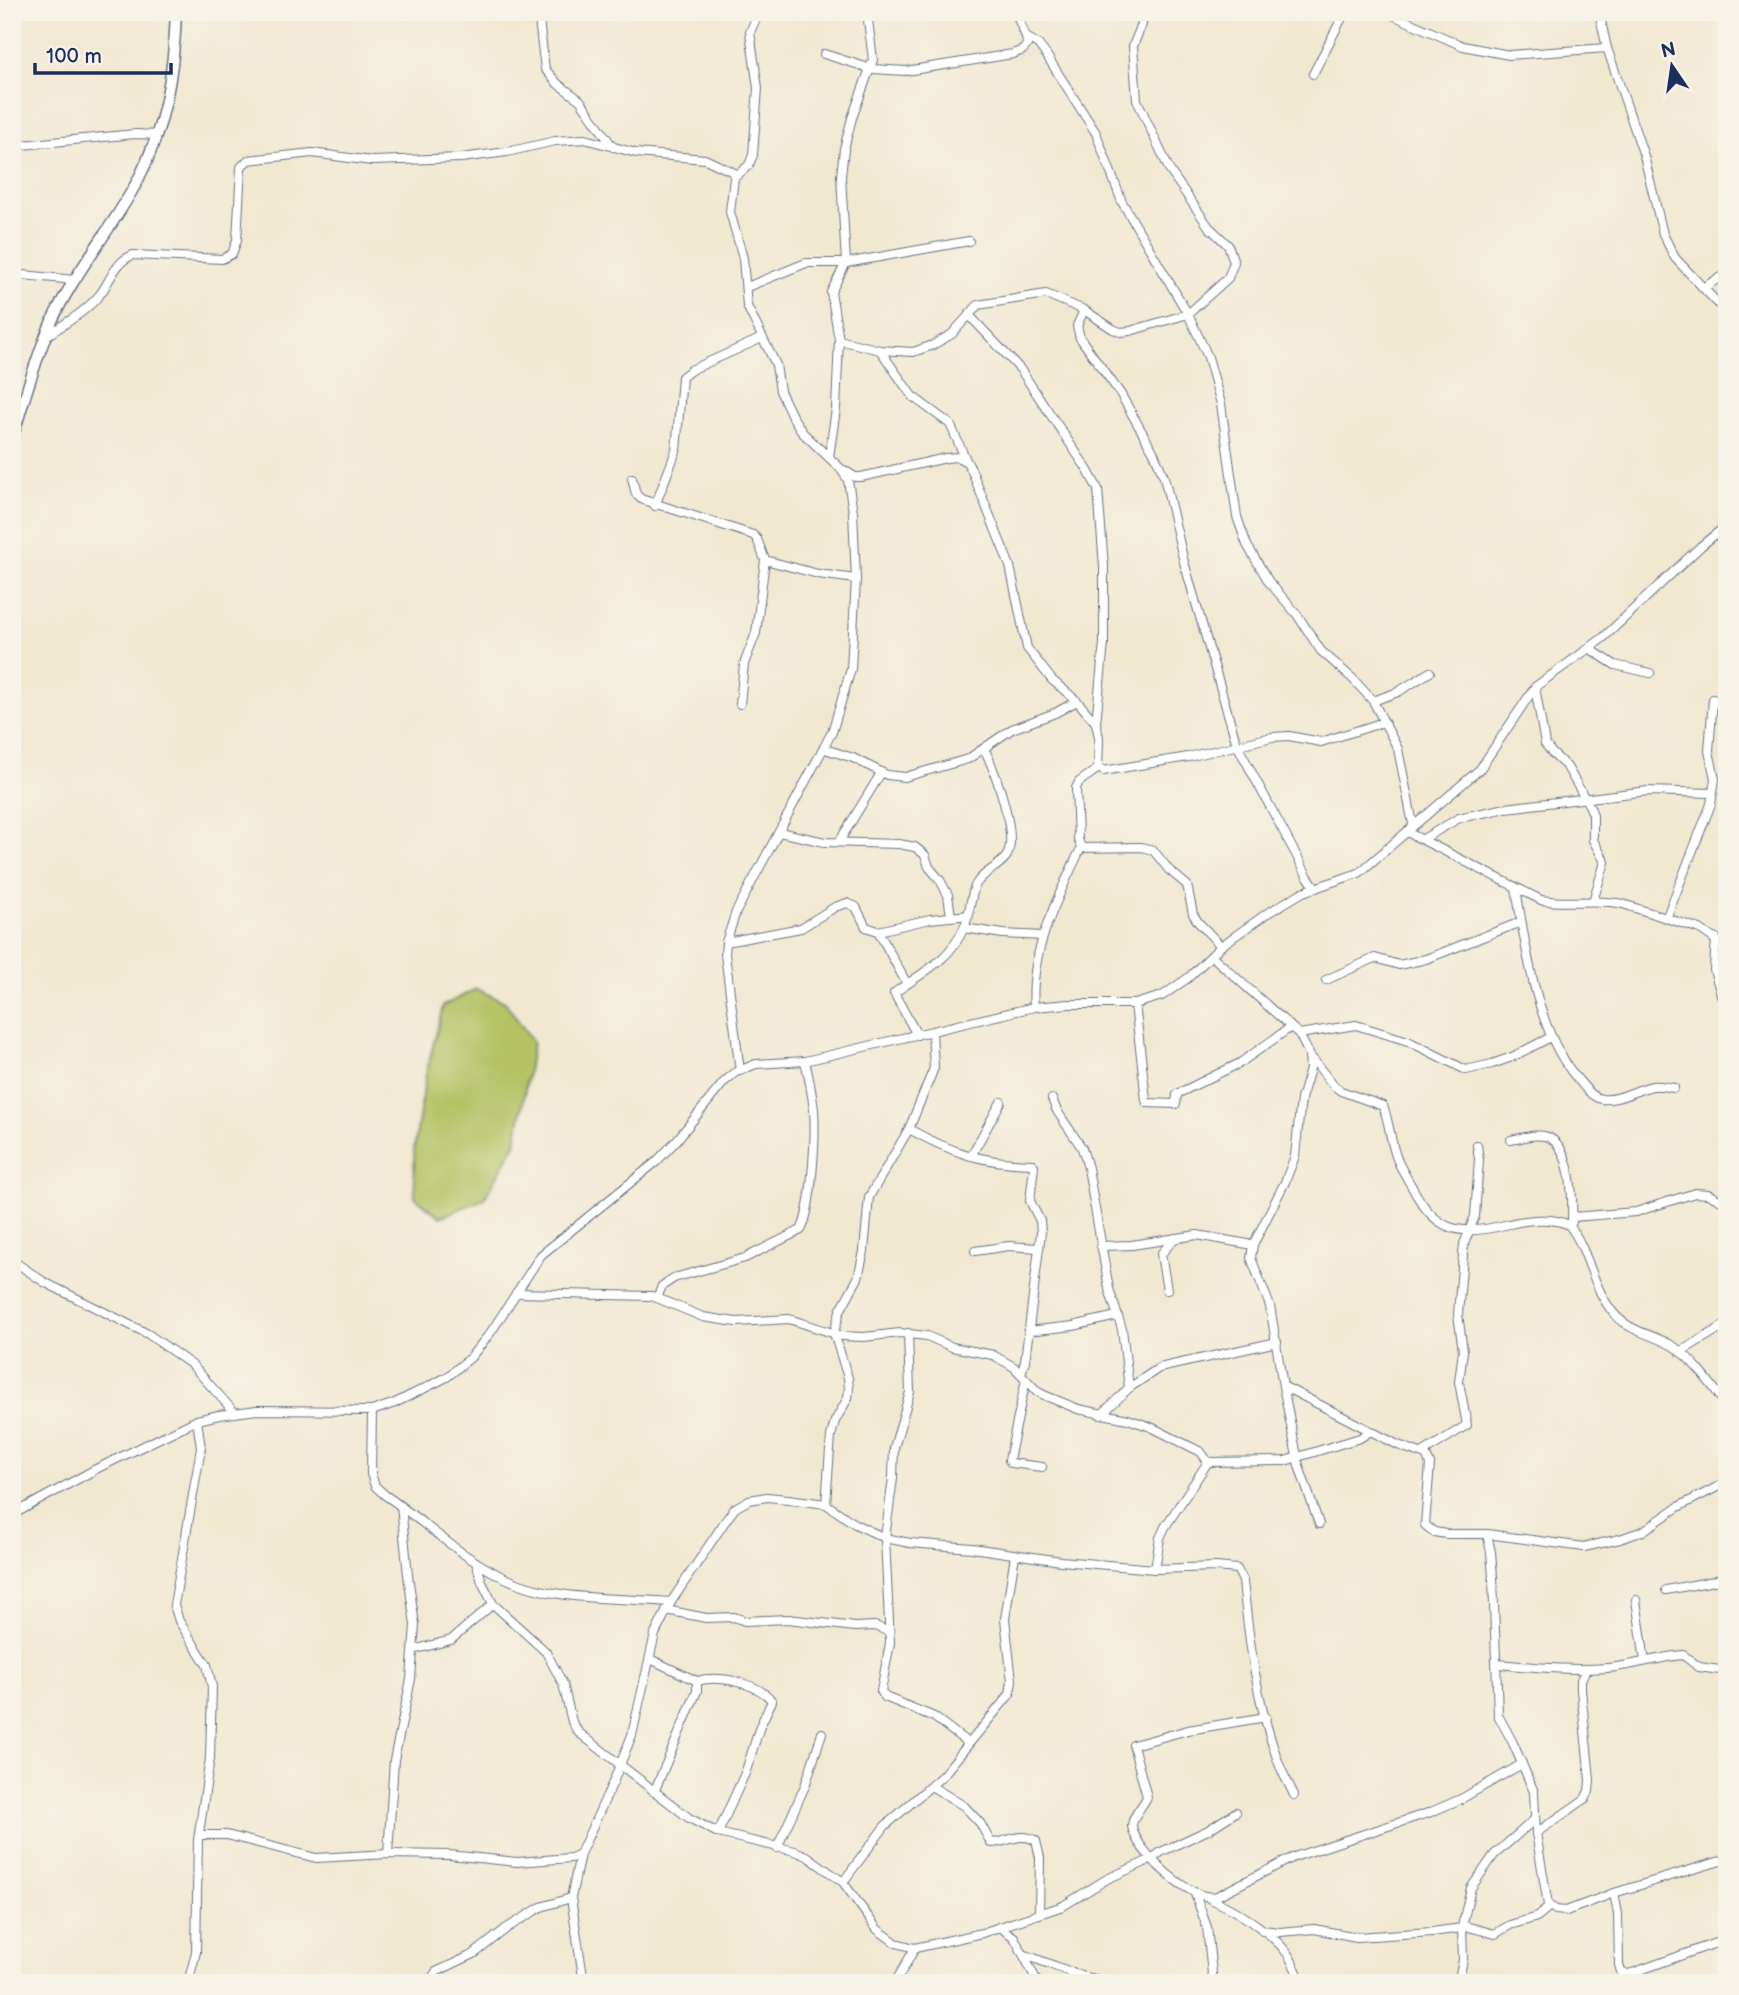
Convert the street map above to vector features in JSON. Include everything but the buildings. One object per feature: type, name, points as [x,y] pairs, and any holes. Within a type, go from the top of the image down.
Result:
[{"type":"main road","points":[[12,439],[50,325],[136,184],[157,135],[168,96],[175,55],[176,12]]},
{"type":"street","points":[[538,12],[545,69],[558,84],[580,100],[613,147]]},
{"type":"street","points":[[759,12],[750,32],[758,88],[753,155],[749,164],[737,174],[732,187],[730,212],[743,258],[747,306],[776,365],[780,391],[803,433],[840,468],[855,477],[946,457],[957,457],[967,462]]},
{"type":"street","points":[[829,457],[836,409],[839,340],[831,292],[846,263],[841,176],[844,149],[852,118],[872,69],[873,50],[867,12]]},
{"type":"street","points":[[824,54],[872,69],[906,71],[1013,54],[1026,47],[1026,37],[1015,12]]},
{"type":"street","points":[[839,340],[880,350],[913,352],[952,334],[982,304],[1046,294],[1084,310],[1113,329],[1123,332],[1188,314],[1231,275],[1233,256],[1228,245],[1209,227],[1170,172],[1137,100],[1133,47],[1142,24],[1143,12]]},
{"type":"street","points":[[1313,74],[1345,12]]},
{"type":"street","points":[[1386,12],[1463,46],[1509,55],[1607,48]]},
{"type":"street","points":[[1599,12],[1607,48],[1644,156],[1663,234],[1673,256],[1727,313]]},
{"type":"street","points":[[1725,12],[1727,19]]},
{"type":"street","points":[[1026,37],[1038,44],[1047,56],[1096,133],[1122,202],[1199,335],[1214,375],[1221,404],[1237,517],[1247,545],[1269,582],[1296,613],[1321,651],[1373,701],[1398,749],[1413,824]]},
{"type":"street","points":[[12,146],[135,134],[157,135]]},
{"type":"street","points":[[48,335],[91,303],[121,261],[128,257],[133,255],[222,259],[232,254],[237,240],[241,167],[244,161],[312,153],[372,161],[461,158],[507,152],[555,141],[585,139],[636,153],[705,159],[737,174]]},
{"type":"street","points":[[747,287],[806,263],[846,263],[969,240]]},
{"type":"street","points":[[1703,288],[1727,273]]},
{"type":"street","points":[[12,274],[75,280]]},
{"type":"street","points":[[1084,310],[1077,326],[1080,338],[1120,393],[1154,453],[1164,477],[1184,562],[1237,745],[1316,888]]},
{"type":"street","points":[[969,315],[1020,369],[1098,489],[1105,593],[1104,643],[1096,723]]},
{"type":"street","points":[[655,506],[676,451],[682,377],[691,370],[762,338]]},
{"type":"street","points":[[880,350],[912,396],[950,424],[982,494],[1010,566],[1027,648],[1052,680],[1077,701],[1096,723],[1099,729],[1099,768]]},
{"type":"street","points":[[740,1071],[726,972],[726,942],[736,912],[825,749],[851,669],[856,579],[851,488],[840,468]]},
{"type":"street","points":[[851,488],[861,477]]},
{"type":"street","points":[[632,478],[638,497],[655,506],[748,533],[757,539],[765,559],[756,633],[744,664],[740,704]]},
{"type":"street","points":[[12,1515],[96,1469],[197,1420],[257,1410],[372,1411],[434,1384],[463,1365],[491,1332],[541,1255],[571,1228],[656,1162],[724,1082],[740,1071],[756,1064],[805,1061],[1034,1007],[1135,1004],[1162,996],[1188,978],[1221,946],[1281,904],[1359,873],[1480,769],[1535,687],[1590,649],[1727,525]]},
{"type":"street","points":[[765,559],[818,574],[856,579]]},
{"type":"street","points":[[1590,649],[1615,665],[1650,673]]},
{"type":"street","points":[[1373,701],[1398,692],[1430,672]]},
{"type":"street","points":[[1535,687],[1545,744],[1567,766],[1593,815],[1593,840],[1605,862],[1593,901]]},
{"type":"street","points":[[1667,916],[1705,824],[1713,793],[1715,779],[1709,742],[1713,699]]},
{"type":"street","points":[[825,749],[853,758],[891,776],[914,775],[924,770],[956,764],[1012,729],[1055,713],[1077,701]]},
{"type":"street","points":[[1099,768],[1105,772],[1124,769],[1272,737],[1289,736],[1321,742],[1384,722]]},
{"type":"street","points":[[917,1035],[894,995],[944,959],[964,928],[977,882],[1003,860],[1010,848],[1006,813],[994,769],[984,748]]},
{"type":"street","points":[[1034,1007],[1032,983],[1043,936],[1082,848],[1078,839],[1076,788],[1079,782],[1099,768]]},
{"type":"street","points":[[839,842],[881,773]]},
{"type":"street","points":[[1423,839],[1459,818],[1506,808],[1648,791],[1713,793]]},
{"type":"street","points":[[779,832],[819,841],[915,846],[925,855],[929,867],[948,895],[951,916]]},
{"type":"street","points":[[1407,832],[1516,888],[1550,902],[1614,902],[1667,916],[1700,929],[1727,948]]},
{"type":"street","points":[[1082,848],[1141,846],[1153,850],[1169,870],[1187,885],[1193,914],[1221,946]]},
{"type":"street","points":[[1516,888],[1541,1010],[1562,1062],[1596,1097],[1620,1097],[1654,1086],[1674,1088]]},
{"type":"street","points":[[726,942],[802,928],[835,907],[847,903],[856,907],[866,928],[878,931],[968,915]]},
{"type":"street","points":[[1326,980],[1375,958],[1399,965],[1426,959],[1521,922]]},
{"type":"street","points":[[964,928],[1043,936]]},
{"type":"street","points":[[878,931],[907,984]]},
{"type":"street","points":[[1716,938],[1714,970],[1722,998]]},
{"type":"street","points":[[1212,956],[1299,1034],[1309,1054],[1333,1086],[1347,1094],[1383,1106],[1396,1157],[1426,1212],[1440,1223],[1471,1230],[1489,1229],[1520,1221],[1556,1221],[1571,1227]]},
{"type":"street","points":[[1135,1004],[1146,1100],[1152,1105],[1176,1104],[1177,1094],[1240,1063],[1291,1027]]},
{"type":"street","points":[[1299,1034],[1356,1025],[1408,1041],[1466,1070],[1511,1057],[1551,1037]]},
{"type":"street","points":[[826,1504],[831,1436],[848,1398],[849,1389],[834,1333],[841,1311],[858,1278],[864,1251],[869,1198],[909,1129],[934,1065],[932,1031]]},
{"type":"street","points":[[1309,1054],[1310,1069],[1301,1099],[1295,1156],[1253,1245],[1252,1262],[1270,1306],[1302,1477],[1319,1524]]},
{"type":"street","points":[[657,1298],[662,1286],[674,1278],[745,1258],[801,1230],[805,1223],[809,1198],[815,1125],[805,1061]]},
{"type":"street","points":[[1052,1098],[1057,1111],[1084,1153],[1093,1188],[1109,1289],[1122,1329],[1129,1388]]},
{"type":"street","points":[[971,1156],[1001,1102]]},
{"type":"street","points":[[909,1129],[935,1144],[971,1156],[998,1163],[1034,1166],[1030,1199],[1041,1226],[1024,1376],[1009,1460],[1011,1463],[1042,1467]]},
{"type":"street","points":[[1511,1140],[1545,1136],[1564,1151],[1572,1198],[1571,1227],[1593,1279],[1614,1314],[1625,1324],[1680,1352],[1727,1406]]},
{"type":"street","points":[[1422,1453],[1467,1425],[1459,1382],[1463,1351],[1458,1314],[1464,1244],[1475,1216],[1479,1160],[1477,1145]]},
{"type":"street","points":[[1572,1217],[1636,1212],[1695,1193],[1708,1194],[1727,1204]]},
{"type":"street","points":[[1101,1246],[1206,1236],[1253,1245]]},
{"type":"street","points":[[1167,1290],[1161,1254],[1175,1238]]},
{"type":"street","points":[[975,1251],[1009,1246],[1038,1248]]},
{"type":"street","points":[[12,1259],[44,1282],[148,1334],[192,1365],[235,1413]]},
{"type":"street","points":[[516,1293],[657,1298],[708,1318],[736,1322],[789,1319],[834,1333],[863,1337],[908,1333],[927,1336],[952,1347],[987,1353],[1007,1362],[1038,1392],[1101,1415],[1138,1422],[1180,1440],[1205,1455],[1208,1462]]},
{"type":"street","points":[[1028,1331],[1117,1316]]},
{"type":"street","points":[[1680,1352],[1727,1324]]},
{"type":"street","points":[[908,1333],[910,1392],[894,1448],[885,1538],[889,1653],[881,1691],[883,1695],[934,1717],[968,1743]]},
{"type":"street","points":[[1101,1415],[1147,1374],[1167,1364],[1278,1342]]},
{"type":"street","points":[[1283,1386],[1398,1445],[1428,1457],[1430,1464],[1424,1520],[1426,1527],[1434,1532],[1486,1534],[1587,1547],[1632,1536],[1678,1507],[1727,1482]]},
{"type":"street","points":[[1715,1390],[1727,1392]]},
{"type":"street","points":[[372,1411],[371,1474],[376,1488],[476,1562],[512,1581],[544,1591],[578,1597],[669,1606],[706,1618],[734,1617],[745,1621],[788,1619],[846,1627],[875,1626],[889,1633]]},
{"type":"street","points":[[188,1983],[196,1952],[198,1835],[210,1758],[211,1680],[207,1665],[179,1622],[174,1605],[201,1448],[197,1420]]},
{"type":"street","points":[[1155,1569],[1160,1538],[1165,1527],[1208,1462],[1279,1462],[1360,1438],[1371,1431]]},
{"type":"street","points":[[584,1983],[571,1898],[580,1854],[632,1735],[652,1644],[669,1606],[726,1520],[743,1503],[767,1497],[826,1504],[855,1524],[885,1538],[910,1543],[1155,1569],[1237,1569],[1243,1581],[1248,1630],[1266,1717],[1279,1763],[1294,1795]]},
{"type":"street","points":[[388,1854],[394,1760],[411,1679],[415,1613],[401,1506]]},
{"type":"street","points":[[1486,1534],[1493,1577],[1498,1718],[1534,1792],[1536,1833],[1549,1906],[1560,1912],[1566,1911],[1614,1893],[1727,1859]]},
{"type":"street","points":[[843,1882],[885,1826],[943,1775],[1005,1702],[1012,1689],[1005,1619],[1015,1555]]},
{"type":"street","points":[[476,1562],[493,1604],[546,1652],[563,1684],[574,1727],[689,1818],[718,1833],[807,1856],[843,1882],[877,1930],[897,1943],[915,1948],[982,1933],[1063,1906],[1107,1879],[1152,1860],[1161,1852],[1208,1830],[1236,1812]]},
{"type":"street","points":[[1666,1590],[1727,1576]]},
{"type":"street","points":[[1636,1600],[1645,1661]]},
{"type":"street","points":[[413,1650],[451,1640],[493,1604]]},
{"type":"street","points":[[1497,1664],[1586,1669],[1683,1655],[1699,1667],[1727,1671]]},
{"type":"street","points":[[650,1660],[697,1681],[710,1677],[746,1685],[769,1697],[772,1702],[760,1726],[746,1771],[718,1833]]},
{"type":"street","points":[[1536,1833],[1585,1799],[1589,1791],[1581,1690],[1581,1680],[1586,1669]]},
{"type":"street","points":[[654,1792],[697,1691],[697,1681]]},
{"type":"street","points":[[1266,1717],[1188,1730],[1133,1744],[1147,1797],[1132,1826],[1152,1860],[1195,1894],[1235,1911],[1262,1930],[1286,1952],[1302,1983]]},
{"type":"street","points":[[777,1848],[805,1786],[822,1733]]},
{"type":"street","points":[[1209,1898],[1294,1857],[1432,1812],[1461,1799],[1522,1764]]},
{"type":"street","points":[[931,1786],[964,1806],[980,1824],[991,1843],[1022,1836],[1036,1841],[1040,1858],[1039,1914]]},
{"type":"street","points":[[1458,1983],[1463,1960],[1462,1927],[1471,1888],[1494,1854],[1535,1819]]},
{"type":"street","points":[[198,1835],[227,1835],[316,1858],[388,1854],[449,1855],[509,1862],[563,1859],[580,1854]]},
{"type":"street","points":[[1614,1893],[1618,1914],[1621,1972],[1635,1972],[1726,1939],[1727,1951]]},
{"type":"street","points":[[1195,1894],[1207,1927],[1213,1983]]},
{"type":"street","points":[[429,1983],[436,1972],[477,1951],[490,1939],[533,1911],[571,1898]]},
{"type":"street","points":[[1262,1930],[1280,1932],[1314,1929],[1357,1937],[1432,1932],[1462,1927],[1494,1934],[1510,1925],[1538,1917],[1549,1906]]},
{"type":"street","points":[[999,1927],[1014,1937],[1038,1983]]},
{"type":"street","points":[[895,1983],[915,1948]]},
{"type":"street","points":[[1023,1954],[1084,1977],[1115,1983]]},
{"type":"green space","points":[[476,989],[505,1002],[533,1042],[516,1143],[484,1199],[440,1217],[415,1197],[414,1150],[426,1074],[443,1006]]}]
